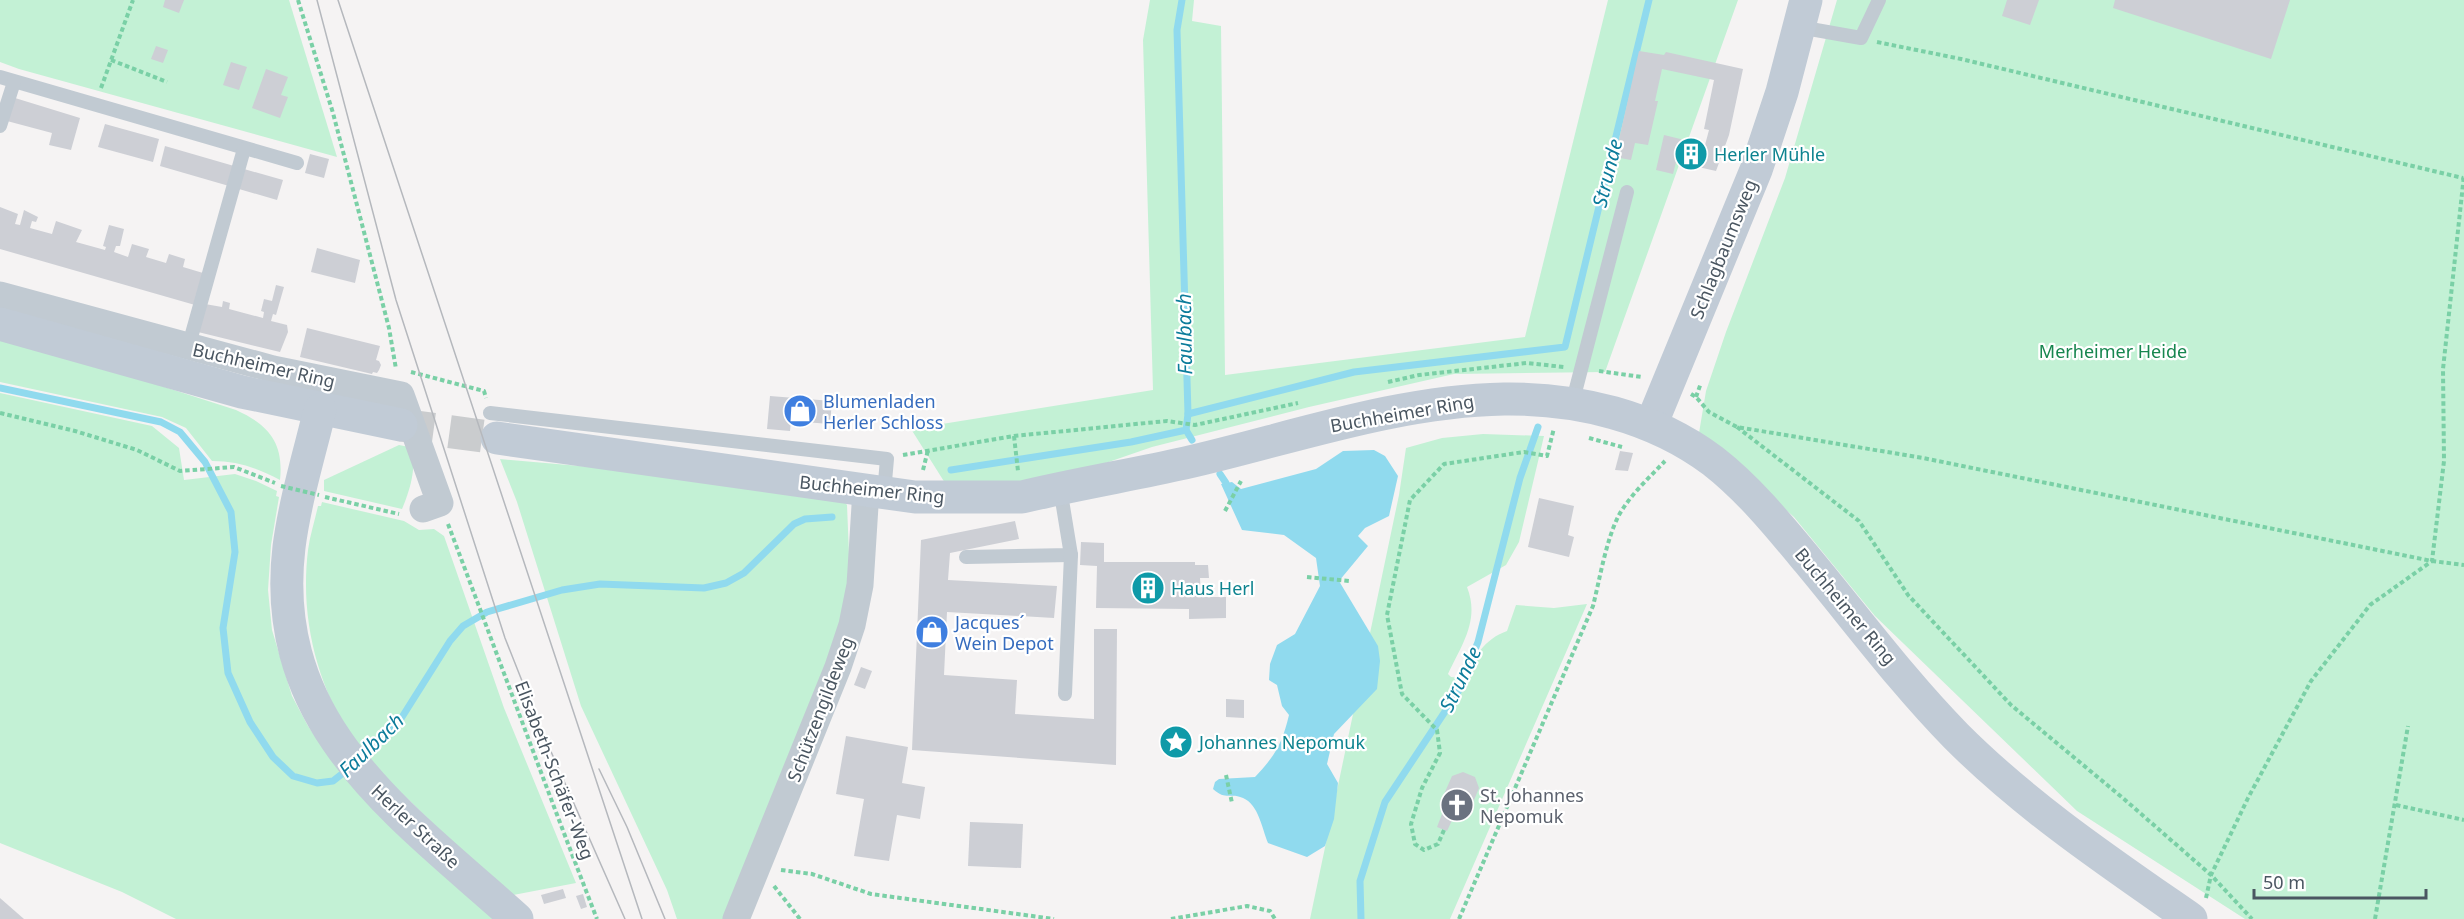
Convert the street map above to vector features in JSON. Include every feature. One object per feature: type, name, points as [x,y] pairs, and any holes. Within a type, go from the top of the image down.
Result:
[{"type":"main road","name":"Schlagbaumsweg","points":[[1651,425],[1756,170],[1782,92],[1802,13]]},
{"type":"main road","name":"Buchheimer Ring","points":[[0,324],[242,392],[320,410],[401,410]]},
{"type":"main road","name":"Buchheimer Ring","points":[[494,426],[875,491],[915,496],[1014,497],[1185,463],[1326,426],[1454,401],[1507,399],[1572,404],[1619,414],[1651,425],[1707,458],[1752,497],[1776,522],[1926,704],[1984,763],[2046,817],[2197,914]]},
{"type":"main road","name":"Herler Straße","points":[[320,410],[289,547],[287,589],[290,627],[308,690],[322,719],[341,748],[369,781],[427,838],[517,919]]},
{"type":"street","name":"Buchheimer Ring","points":[[0,295],[188,348],[273,369],[401,410]]},
{"type":"street","points":[[401,410],[432,506]]},
{"type":"street","name":"Schützengildeweg","points":[[736,919],[759,867],[852,625],[875,491]]},
{"type":"lane","points":[[1802,13],[1862,38],[1879,0]]},
{"type":"lane","points":[[0,77],[297,163]]},
{"type":"lane","points":[[0,126],[14,82]]},
{"type":"lane","points":[[188,348],[244,149]]},
{"type":"lane","points":[[1572,404],[1627,192]]},
{"type":"lane","points":[[494,426],[887,459],[875,491]]},
{"type":"lane","points":[[1060,488],[1071,555],[1065,694]]},
{"type":"lane","points":[[966,557],[1071,555]]},
{"type":"path","points":[[95,106],[133,0]]},
{"type":"path","points":[[298,0],[333,113],[390,328],[401,410]]},
{"type":"path","points":[[1862,38],[1961,59],[2464,177],[2443,369],[2444,461],[2432,561],[2370,605],[2311,681],[2248,798],[2211,875],[2197,914]]},
{"type":"path","points":[[111,60],[167,82]]},
{"type":"path","points":[[401,410],[408,393],[406,371],[418,372],[484,391],[494,426]]},
{"type":"path","points":[[1709,412],[1737,427],[1859,521],[1908,595],[2011,705],[2211,875],[2252,919]]},
{"type":"path","points":[[0,414],[75,431],[137,450],[180,471],[234,467],[281,486],[401,514],[432,506]]},
{"type":"path","points":[[887,459],[1014,436],[1167,422],[1195,425]]},
{"type":"path","points":[[1737,427],[1935,460],[2432,561],[2464,565]]},
{"type":"path","points":[[1444,830],[1438,844],[1424,850],[1415,844],[1411,824],[1422,788],[1440,753],[1437,730],[1402,694],[1387,615],[1410,500],[1444,464],[1524,452],[1547,456],[1552,435]]},
{"type":"path","points":[[1014,436],[1019,478]]},
{"type":"path","points":[[1459,919],[1593,606],[1619,516],[1637,491],[1667,460],[1673,464]]},
{"type":"path","points":[[1225,511],[1241,481]]},
{"type":"path","name":"Elisabeth-Schäfer-Weg","points":[[432,506],[490,631],[535,761],[597,919]]},
{"type":"path","points":[[1307,577],[1349,581]]},
{"type":"path","points":[[2375,919],[2408,726]]},
{"type":"path","points":[[1226,775],[1232,803]]},
{"type":"path","points":[[2396,805],[2464,820]]},
{"type":"path","points":[[759,867],[800,919]]},
{"type":"path","points":[[759,867],[812,874],[871,894],[1054,919]]},
{"type":"path","points":[[1172,919],[1247,906],[1270,912],[1275,919]]},
{"type":"green space","points":[[0,0],[289,0],[337,157],[0,62]]},
{"type":"green space","points":[[1150,0],[1194,0],[1192,21],[1221,26],[1225,375],[1525,337],[1608,0],[1738,0],[1605,372],[1454,374],[1309,407],[1152,447],[1100,465],[997,487],[945,483],[911,429],[1153,390],[1143,40]]},
{"type":"green space","name":"Merheimer Heide","points":[[1837,0],[2464,0],[2464,919],[2245,919],[2077,811],[1875,616],[1794,517],[1699,433],[1706,391],[1785,178]]},
{"type":"green space","points":[[0,334],[236,410],[248,416],[265,429],[277,446],[281,467],[280,480],[247,466],[212,461],[186,428],[162,417],[0,382]]},
{"type":"green space","points":[[0,393],[152,426],[179,448],[184,480],[235,474],[277,491],[276,496],[279,497],[271,545],[268,590],[272,630],[292,696],[308,726],[330,758],[498,919],[176,919],[122,892],[0,843]]},
{"type":"green space","points":[[1483,434],[1544,436],[1519,542],[1506,565],[1467,587],[1471,610],[1468,632],[1448,674],[1451,677],[1463,678],[1486,644],[1507,631],[1516,605],[1554,608],[1587,604],[1450,919],[1310,919],[1399,495],[1406,448],[1442,438]]},
{"type":"green space","points":[[399,445],[409,447],[413,461],[410,486],[402,509],[324,491],[324,480]]},
{"type":"green space","points":[[500,459],[591,467],[843,500],[847,505],[850,578],[839,633],[723,919],[677,919],[667,890],[581,706],[517,502]]},
{"type":"green space","points":[[322,502],[404,521],[419,530],[434,529],[444,536],[504,708],[576,883],[508,896],[379,771],[351,738],[328,694],[320,671],[313,648],[306,600],[308,550],[318,506],[321,506]]},
{"type":"water","points":[[1374,450],[1385,456],[1398,476],[1389,516],[1365,528],[1358,536],[1368,546],[1339,581],[1378,646],[1380,661],[1377,689],[1334,734],[1327,764],[1338,783],[1334,819],[1325,846],[1307,857],[1268,843],[1259,818],[1248,801],[1239,796],[1221,795],[1213,789],[1215,782],[1219,779],[1255,777],[1277,749],[1289,715],[1282,706],[1277,685],[1269,680],[1270,664],[1277,645],[1295,634],[1320,586],[1316,558],[1284,535],[1242,530],[1221,484],[1232,482],[1241,489],[1316,469],[1343,451]]},
{"type":"building","points":[[165,0],[184,0],[179,13],[163,7]]},
{"type":"building","points":[[2007,0],[2039,0],[2030,25],[2002,16]]},
{"type":"building","points":[[2115,0],[2290,0],[2271,59],[2113,8]]},
{"type":"building","points":[[156,46],[168,50],[163,63],[151,59]]},
{"type":"building","points":[[1639,51],[1664,55],[1666,52],[1743,69],[1729,135],[1716,171],[1676,162],[1673,174],[1656,170],[1664,135],[1705,145],[1709,130],[1704,129],[1714,80],[1662,69],[1655,101],[1658,101],[1648,145],[1635,143],[1631,160],[1615,157]]},
{"type":"building","points":[[231,62],[247,67],[239,90],[223,85]]},
{"type":"building","points":[[266,69],[288,77],[281,95],[288,97],[280,118],[252,108]]},
{"type":"building","points":[[15,98],[80,118],[71,150],[49,145],[52,133],[7,121]]},
{"type":"building","points":[[105,124],[159,139],[153,162],[98,147]]},
{"type":"building","points":[[165,146],[234,166],[229,186],[160,166]]},
{"type":"building","points":[[310,154],[329,159],[324,178],[305,173]]},
{"type":"building","points":[[244,169],[283,180],[277,200],[239,189]]},
{"type":"building","points":[[0,207],[18,214],[15,224],[20,225],[24,210],[38,217],[36,222],[32,221],[30,228],[52,234],[56,221],[82,230],[76,242],[105,250],[106,247],[103,246],[109,225],[124,229],[120,246],[116,246],[114,252],[128,257],[132,244],[149,249],[146,257],[166,263],[169,254],[185,259],[183,267],[203,273],[195,305],[0,249]]},
{"type":"building","points":[[317,248],[360,260],[355,283],[311,272]]},
{"type":"building","points":[[276,285],[284,287],[276,315],[273,314],[271,321],[287,325],[288,332],[280,352],[198,332],[205,304],[222,307],[223,301],[230,303],[229,309],[263,318],[264,312],[261,311],[264,299],[272,301]]},
{"type":"building","points":[[307,328],[380,346],[376,360],[381,365],[379,370],[372,374],[300,357]]},
{"type":"building","name":"Blumenladen Herler Schloss","points":[[770,396],[832,401],[830,424],[791,421],[790,431],[767,429]]},
{"type":"building","points":[[1620,451],[1633,453],[1628,471],[1615,470]]},
{"type":"building","points":[[1539,498],[1574,506],[1568,535],[1574,537],[1569,557],[1528,547]]},
{"type":"building","points":[[1015,521],[1019,539],[950,553],[948,580],[1057,586],[1054,618],[947,612],[944,675],[1017,680],[1015,714],[1094,719],[1094,629],[1117,629],[1116,765],[912,750],[921,540]]},
{"type":"building","name":"Haus Herl","points":[[1081,542],[1104,543],[1104,562],[1195,562],[1195,565],[1208,565],[1209,578],[1200,578],[1201,597],[1226,597],[1226,618],[1189,619],[1189,609],[1096,608],[1097,566],[1080,565]]},
{"type":"building","points":[[861,667],[872,671],[865,689],[854,685]]},
{"type":"building","points":[[1226,699],[1244,700],[1244,718],[1226,717]]},
{"type":"building","points":[[846,736],[908,747],[902,783],[925,787],[920,819],[897,815],[889,861],[854,856],[864,799],[836,794]]},
{"type":"building","name":"St. Johannes Nepomuk","points":[[1463,772],[1475,777],[1479,788],[1469,812],[1458,818],[1454,816],[1447,831],[1437,827],[1444,809],[1441,801],[1452,776]]},
{"type":"building","points":[[970,822],[1023,824],[1021,868],[968,866]]},
{"type":"building","points":[[563,889],[566,898],[544,904],[541,895]]},
{"type":"building","points":[[583,894],[587,907],[581,909],[576,896]]},
{"type":"building","points":[[0,898],[24,919],[0,919]]},
{"type":"waterway","name":"Faulbach","points":[[951,470],[1131,442],[1186,430],[1188,414],[1177,30],[1182,0]]},
{"type":"waterway","points":[[1188,414],[1354,372],[1565,347],[1649,0]]},
{"type":"waterway","name":"Faulbach","points":[[0,388],[161,422],[180,432],[205,462],[231,512],[235,552],[223,628],[228,673],[250,722],[273,757],[293,776],[317,783],[333,781],[347,770]]},
{"type":"waterway","name":"Strunde","points":[[1361,919],[1360,881],[1385,802],[1458,692],[1478,642],[1520,478],[1538,427]]},
{"type":"waterway","points":[[1186,430],[1192,440]]},
{"type":"waterway","points":[[1220,474],[1226,483]]},
{"type":"waterway","name":"Faulbach","points":[[360,760],[397,725],[450,641],[463,626],[487,612],[562,590],[600,584],[704,588],[726,583],[744,573],[794,524],[805,519],[832,517]]},
{"type":"tunnel","points":[[401,425],[497,438]]},
{"type":"tram line","points":[[317,0],[396,300],[505,638],[541,729],[625,919]]},
{"type":"tram line","points":[[338,0],[642,919]]},
{"type":"tram line","points":[[599,769],[627,827],[665,919]]},
{"type":"place","name":"Herler Mühle","points":[[1691,154]]},
{"type":"place","name":"Blumenladen Herler Schloss","points":[[800,411]]},
{"type":"place","name":"Haus Herl","points":[[1148,588]]},
{"type":"place","name":"Jacques´ Wein Depot","points":[[932,632]]},
{"type":"place","name":"Johannes Nepomuk","points":[[1176,742]]},
{"type":"place","name":"St. Johannes Nepomuk","points":[[1457,805]]}]
